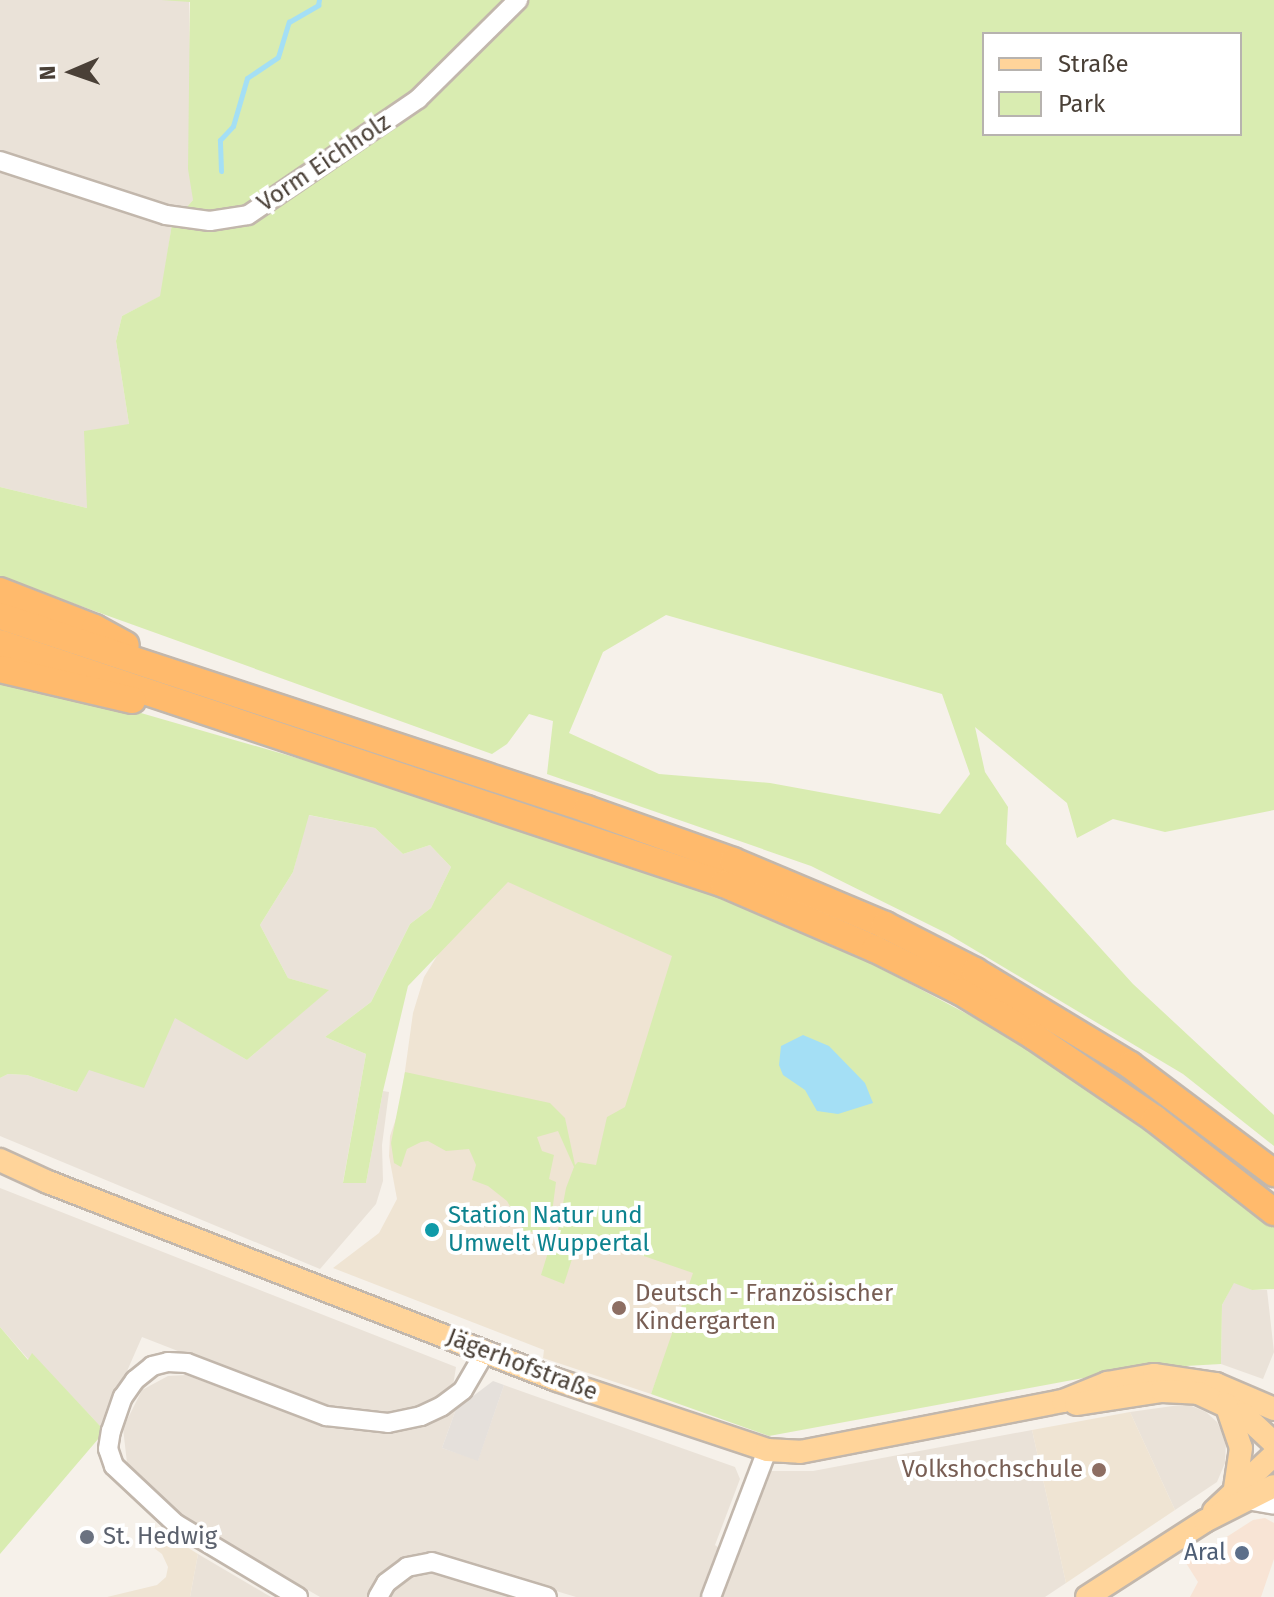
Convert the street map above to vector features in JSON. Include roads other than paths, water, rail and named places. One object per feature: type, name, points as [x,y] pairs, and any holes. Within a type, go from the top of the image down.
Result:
[{"type":"highway","points":[[0,591],[95,628],[185,677]]},
{"type":"highway","points":[[0,616],[689,845],[885,925],[975,971],[1130,1065],[1274,1173]]},
{"type":"highway","points":[[0,643],[724,884],[875,949],[961,992],[1035,1037],[1155,1119],[1274,1212]]},
{"type":"highway","points":[[0,669],[115,698],[188,704]]},
{"type":"main road","name":"Jägerhofstraße","points":[[0,1160],[121,1211],[485,1352],[591,1392],[767,1450],[800,1452],[1063,1401],[1107,1383],[1154,1375],[1198,1378],[1274,1409]]},
{"type":"main road","name":"Jägerhofstraße","points":[[1063,1401],[1080,1405],[1180,1391],[1198,1393],[1226,1404],[1253,1421],[1274,1443]]},
{"type":"main road","points":[[1250,1398],[1274,1401]]},
{"type":"main road","points":[[1226,1404],[1241,1448],[1241,1494]]},
{"type":"main road","points":[[1087,1597],[1205,1521],[1241,1494],[1268,1459]]},
{"type":"main road","points":[[1241,1494],[1274,1486]]},
{"type":"street","name":"Vorm Eichholz","points":[[0,161],[166,215],[210,221],[248,215],[418,99],[518,0]]},
{"type":"street","points":[[298,1597],[176,1524],[114,1466],[108,1449],[111,1431],[123,1397],[135,1380],[152,1366],[168,1362],[187,1363],[326,1416],[388,1423],[421,1416],[442,1406],[463,1390],[485,1352]]},
{"type":"street","points":[[711,1597],[767,1450]]},
{"type":"street","points":[[1241,1494],[1274,1505]]},
{"type":"street","points":[[378,1597],[386,1583],[407,1567],[432,1562],[547,1597]]},
{"type":"water","points":[[803,1035],[829,1046],[865,1083],[873,1103],[838,1114],[817,1111],[805,1090],[783,1075],[779,1065],[781,1046]]},
{"type":"waterway","points":[[221,171],[220,140],[233,126],[247,78],[278,57],[289,22],[318,5],[319,0]]},
{"type":"place","name":"Station Natur und Umwelt Wuppertal","points":[[432,1230]]},
{"type":"place","name":"Deutsch - Französischer Kindergarten","points":[[619,1308]]},
{"type":"place","name":"Volkshochschule","points":[[1099,1470]]},
{"type":"place","name":"St. Hedwig","points":[[87,1537]]},
{"type":"place","name":"Aral","points":[[1242,1553]]}]
